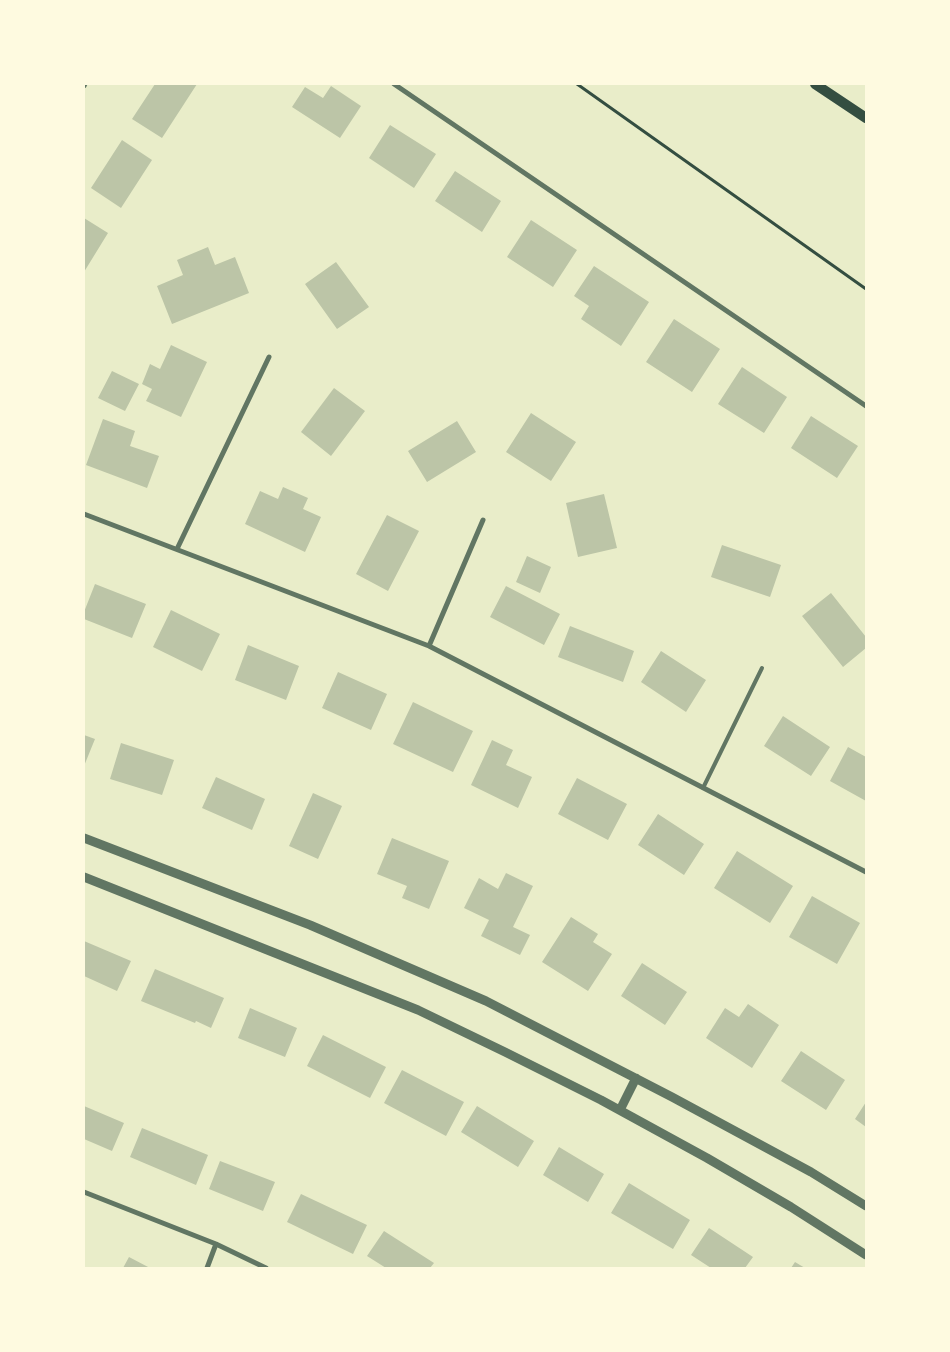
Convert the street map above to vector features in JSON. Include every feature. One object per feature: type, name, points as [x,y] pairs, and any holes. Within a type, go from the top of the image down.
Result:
[{"type":"main road","points":[[815,84],[866,118]]},
{"type":"street","points":[[394,84],[866,406]]},
{"type":"street","points":[[177,549],[269,358]]},
{"type":"street","points":[[84,514],[429,646],[866,872]]},
{"type":"street","points":[[429,646],[483,520]]},
{"type":"street","points":[[84,838],[310,925],[477,997],[636,1078],[811,1172],[866,1206]]},
{"type":"street","points":[[84,877],[418,1010],[620,1110],[791,1207],[866,1255]]},
{"type":"street","points":[[620,1110],[636,1078]]},
{"type":"street","points":[[84,1192],[216,1244],[266,1268]]},
{"type":"street","points":[[208,1268],[216,1244]]},
{"type":"lane","points":[[703,788],[762,668]]},
{"type":"path","points":[[577,84],[866,289]]},
{"type":"building","points":[[155,84],[197,84],[162,138],[132,119]]},
{"type":"building","points":[[331,86],[361,106],[340,138],[292,107],[305,87],[323,98]]},
{"type":"building","points":[[390,125],[436,154],[414,188],[369,158]]},
{"type":"building","points":[[122,140],[152,160],[121,208],[91,188]]},
{"type":"building","points":[[455,171],[501,201],[482,232],[435,201]]},
{"type":"building","points":[[84,218],[108,233],[84,272]]},
{"type":"building","points":[[531,220],[577,250],[553,287],[507,257]]},
{"type":"building","points":[[208,247],[215,265],[235,257],[249,293],[172,324],[157,286],[183,275],[177,260]]},
{"type":"building","points":[[336,262],[369,307],[337,329],[305,284]]},
{"type":"building","points":[[594,266],[649,302],[621,346],[581,319],[589,306],[574,296]]},
{"type":"building","points":[[674,319],[720,349],[692,392],[646,362]]},
{"type":"building","points":[[171,345],[207,362],[181,417],[146,401],[152,389],[142,384],[150,364],[160,369]]},
{"type":"building","points":[[742,367],[787,397],[764,433],[718,404]]},
{"type":"building","points":[[112,371],[139,384],[125,411],[98,398]]},
{"type":"building","points":[[334,388],[365,411],[331,456],[301,432]]},
{"type":"building","points":[[531,413],[576,442],[551,481],[506,452]]},
{"type":"building","points":[[811,416],[858,446],[837,478],[791,448]]},
{"type":"building","points":[[103,419],[135,431],[130,446],[159,456],[147,488],[86,465]]},
{"type":"building","points":[[457,421],[476,452],[427,482],[408,451]]},
{"type":"building","points":[[283,487],[308,498],[303,509],[321,517],[305,552],[245,524],[260,491],[278,499]]},
{"type":"building","points":[[604,494],[617,548],[578,557],[566,503]]},
{"type":"building","points":[[387,515],[419,531],[388,591],[356,574]]},
{"type":"building","points":[[722,545],[781,565],[770,597],[711,577]]},
{"type":"building","points":[[527,556],[551,567],[540,593],[516,582]]},
{"type":"building","points":[[95,584],[146,604],[132,638],[84,619],[84,612]]},
{"type":"building","points":[[506,586],[560,614],[544,645],[490,617]]},
{"type":"building","points":[[831,593],[866,637],[866,648],[843,667],[802,616]]},
{"type":"building","points":[[171,610],[220,634],[202,671],[153,647]]},
{"type":"building","points":[[570,626],[634,651],[623,682],[558,657]]},
{"type":"building","points":[[248,645],[299,666],[286,700],[235,680]]},
{"type":"building","points":[[661,651],[706,680],[686,712],[641,682]]},
{"type":"building","points":[[338,672],[387,694],[371,730],[322,708]]},
{"type":"building","points":[[413,702],[473,731],[453,772],[393,744]]},
{"type":"building","points":[[783,716],[830,747],[811,776],[764,746]]},
{"type":"building","points":[[84,735],[95,739],[84,766]]},
{"type":"building","points":[[492,740],[513,750],[506,765],[532,777],[518,808],[471,785]]},
{"type":"building","points":[[121,743],[174,760],[162,795],[110,779]]},
{"type":"building","points":[[848,747],[866,757],[866,801],[830,781]]},
{"type":"building","points":[[216,777],[265,799],[252,830],[202,808]]},
{"type":"building","points":[[577,778],[627,804],[608,840],[558,814]]},
{"type":"building","points":[[313,793],[342,806],[318,859],[289,846]]},
{"type":"building","points":[[658,814],[704,844],[684,875],[638,845]]},
{"type":"building","points":[[392,838],[449,861],[429,909],[402,898],[407,886],[377,874]]},
{"type":"building","points":[[737,851],[793,886],[770,923],[714,888]]},
{"type":"building","points":[[506,873],[533,886],[513,927],[530,935],[520,955],[481,936],[489,920],[464,908],[479,878],[498,889]]},
{"type":"building","points":[[812,896],[860,923],[837,964],[789,937]]},
{"type":"building","points":[[571,917],[598,934],[593,942],[612,954],[588,991],[542,962]]},
{"type":"building","points":[[84,941],[131,961],[117,991],[84,976]]},
{"type":"building","points":[[642,963],[687,992],[665,1025],[621,996]]},
{"type":"building","points":[[155,969],[224,998],[211,1028],[141,1001]]},
{"type":"building","points":[[748,1004],[779,1025],[752,1068],[706,1038],[725,1008],[739,1017]]},
{"type":"building","points":[[250,1008],[297,1028],[285,1057],[238,1038]]},
{"type":"building","points":[[323,1035],[386,1067],[370,1098],[307,1066]]},
{"type":"building","points":[[801,1051],[845,1080],[826,1110],[781,1081]]},
{"type":"building","points":[[402,1070],[464,1102],[446,1136],[384,1103]]},
{"type":"building","points":[[866,1102],[866,1127],[855,1119]]},
{"type":"building","points":[[84,1106],[124,1123],[112,1151],[84,1139]]},
{"type":"building","points":[[477,1106],[534,1141],[518,1167],[461,1132]]},
{"type":"building","points":[[142,1128],[208,1155],[196,1185],[130,1157]]},
{"type":"building","points":[[559,1147],[604,1174],[588,1202],[543,1175]]},
{"type":"building","points":[[220,1161],[275,1182],[263,1211],[209,1189]]},
{"type":"building","points":[[629,1183],[690,1220],[673,1249],[611,1213]]},
{"type":"building","points":[[301,1194],[367,1225],[353,1254],[287,1222]]},
{"type":"building","points":[[709,1228],[753,1257],[745,1268],[711,1268],[691,1255]]},
{"type":"building","points":[[384,1231],[434,1263],[430,1268],[386,1268],[367,1256]]},
{"type":"building","points":[[129,1257],[150,1268],[123,1268]]},
{"type":"building","points":[[795,1262],[805,1268],[791,1268]]}]
